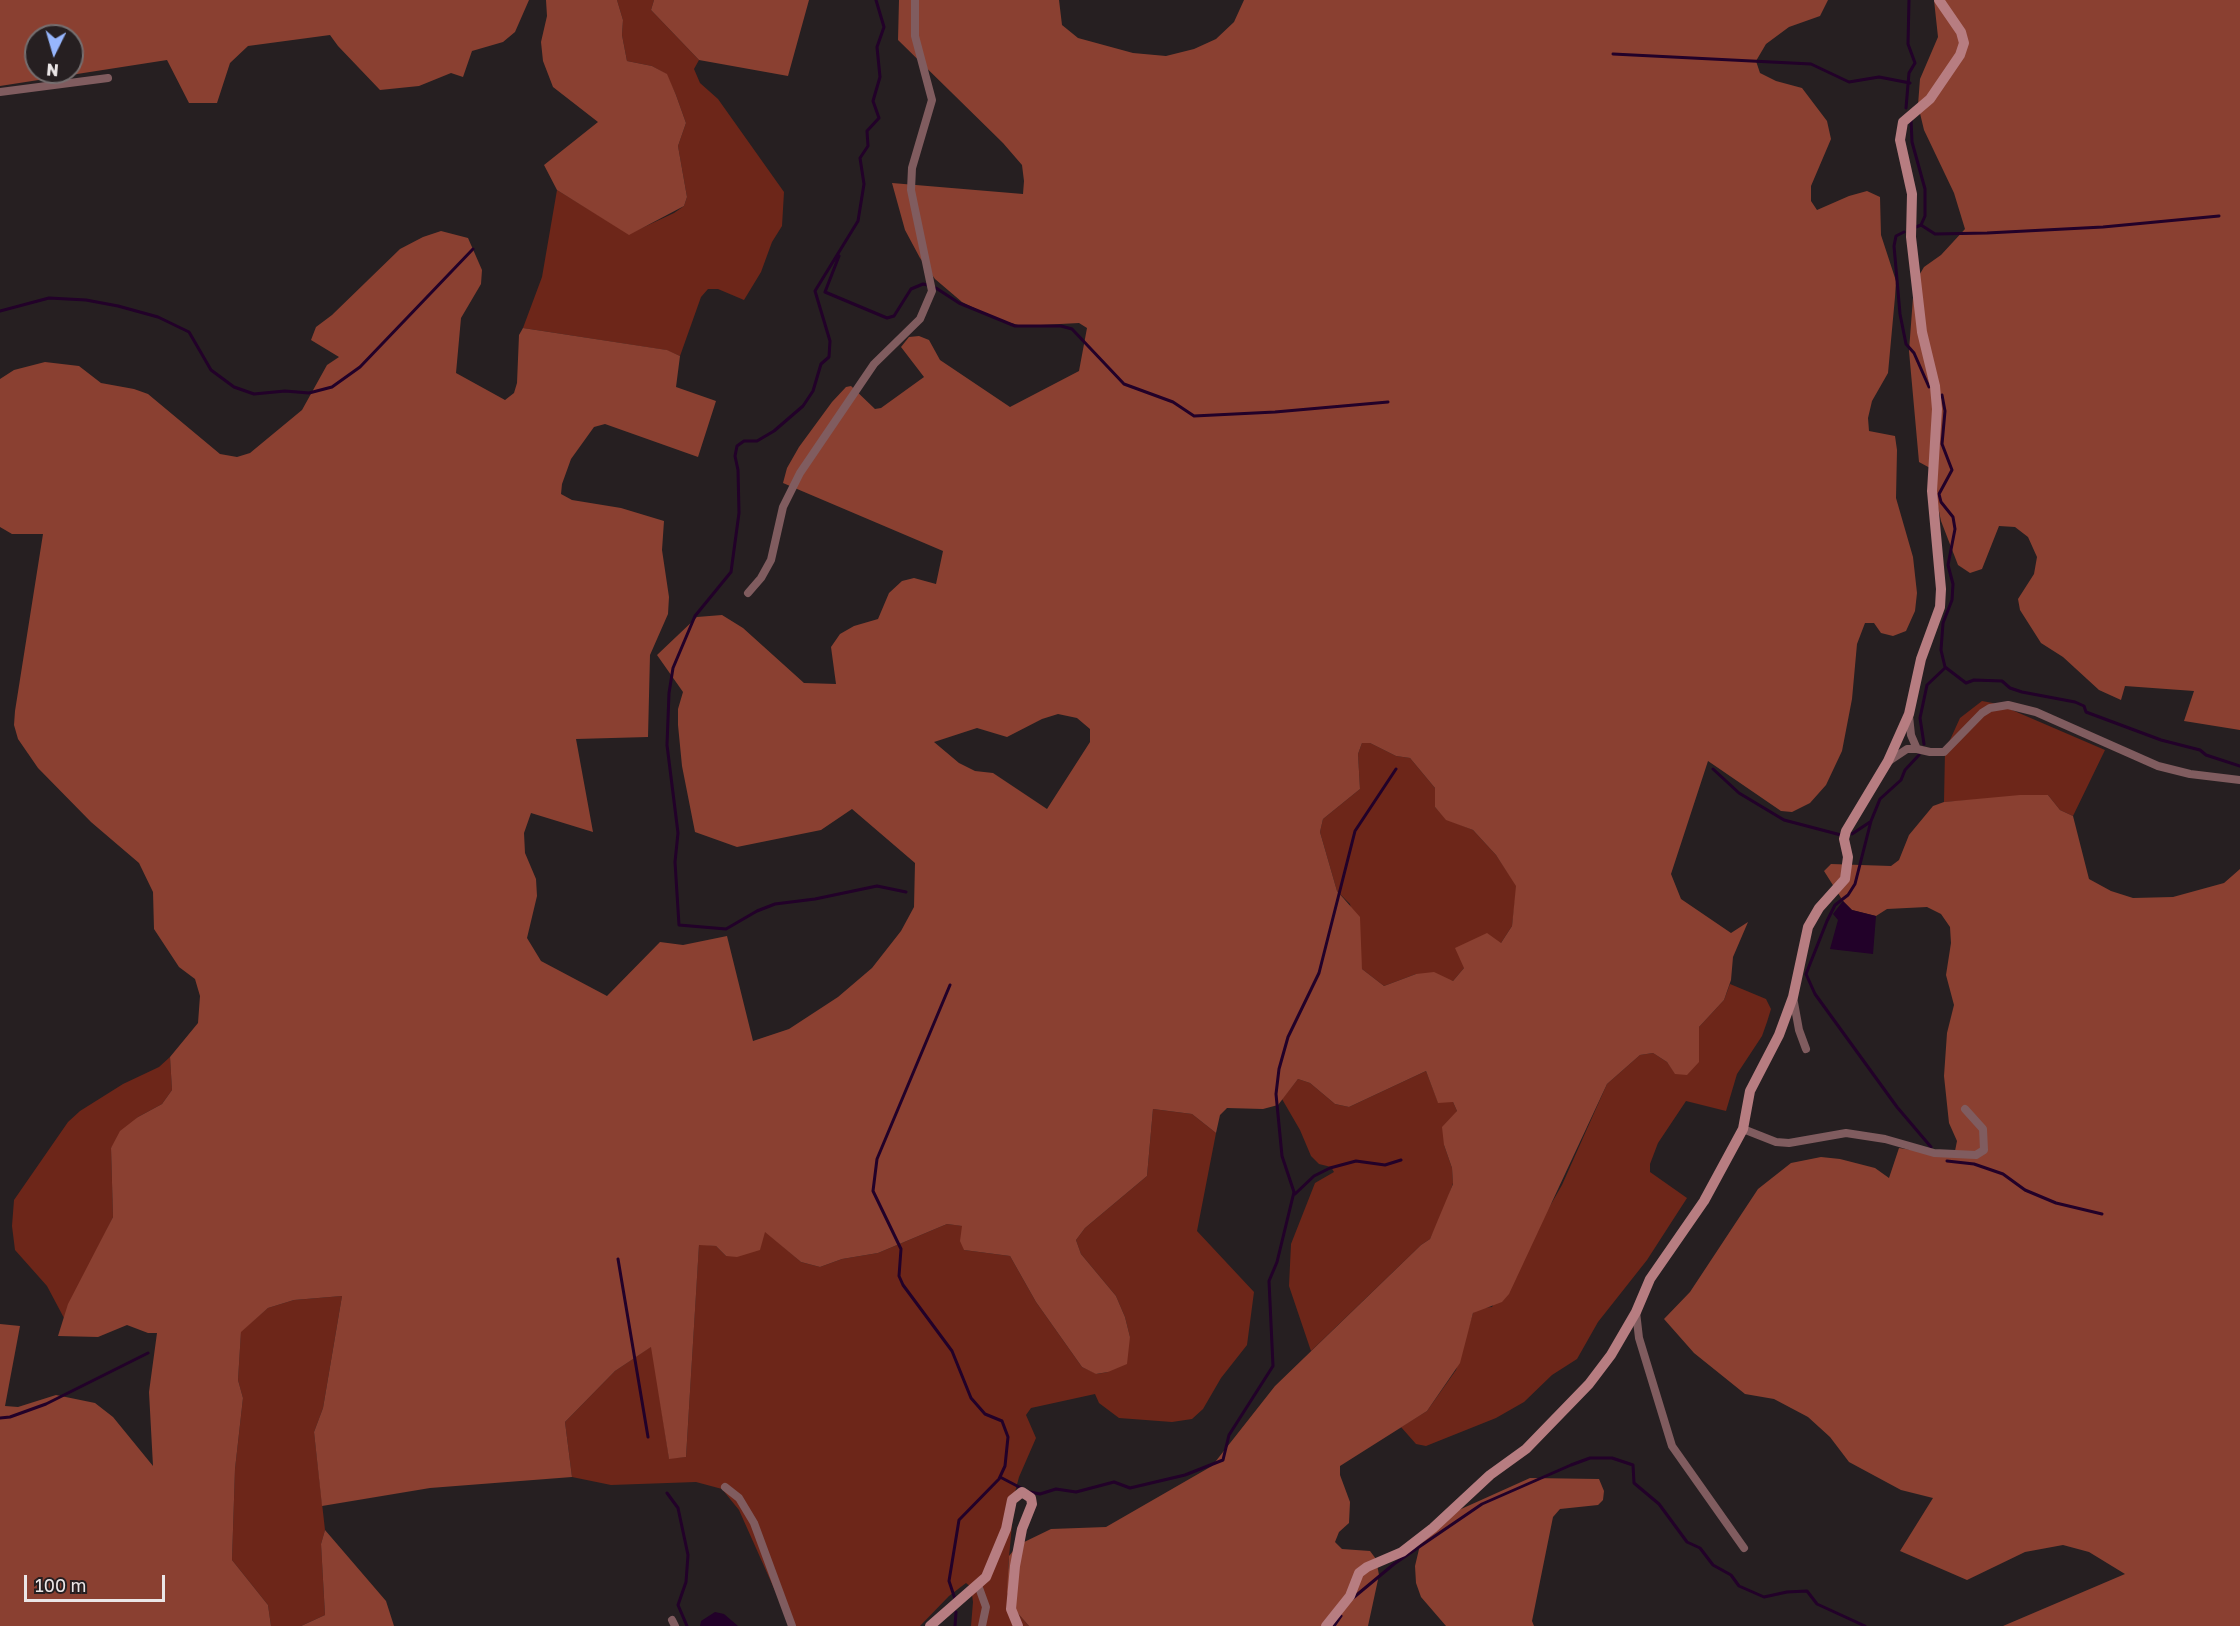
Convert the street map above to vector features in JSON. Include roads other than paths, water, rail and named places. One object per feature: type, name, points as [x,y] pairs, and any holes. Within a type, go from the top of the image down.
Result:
[{"type":"street","points":[[748,593],[761,578],[771,560],[783,507],[800,472],[874,364],[920,319],[932,291],[911,190],[912,168],[932,100],[931,87],[919,57],[915,36],[915,0]]},
{"type":"street","points":[[1326,1626],[1350,1596],[1359,1573],[1367,1567],[1392,1558],[1418,1540],[1490,1475],[1537,1439],[1563,1408],[1597,1376],[1636,1312],[1650,1279],[1704,1201],[1743,1129],[1750,1091],[1779,1035],[1793,997],[1808,927],[1819,908],[1840,888],[1845,879],[1848,857],[1844,839],[1846,831],[1888,761],[1909,714],[1923,653],[1940,607],[1941,590],[1932,491],[1937,409],[1935,386],[1922,332],[1911,237],[1912,194],[1899,140],[1903,122],[1930,99],[1960,55],[1964,44],[1961,32],[1939,0]]},
{"type":"street","points":[[0,92],[108,78]]},
{"type":"street","points":[[1888,761],[1908,749],[1944,753],[1982,713],[1990,708],[2008,705],[2036,712],[2158,766],[2190,774],[2240,780]]},
{"type":"street","points":[[1909,714],[1911,735],[1917,749]]},
{"type":"street","points":[[1793,997],[1799,1030],[1806,1049]]},
{"type":"street","points":[[1743,1129],[1776,1142],[1789,1143],[1846,1133],[1885,1139],[1934,1153],[1976,1155],[1984,1150],[1983,1129],[1965,1108]]},
{"type":"street","points":[[1636,1312],[1639,1338],[1672,1446],[1744,1548]]},
{"type":"street","points":[[725,1487],[740,1498],[754,1523],[792,1626]]},
{"type":"street","points":[[930,1626],[978,1585],[993,1564],[1006,1529],[1012,1500],[1016,1494],[1027,1493],[1031,1498],[1031,1510],[1019,1539],[1011,1596],[1011,1609],[1018,1626]]},
{"type":"street","points":[[978,1585],[986,1607],[982,1626]]},
{"type":"waterway","points":[[876,0],[884,27],[877,47],[880,77],[873,101],[879,118],[867,131],[868,146],[860,158],[864,184],[858,221],[815,291],[830,341],[829,357],[821,364],[813,391],[803,406],[774,431],[757,441],[744,441],[737,446],[735,456],[738,470],[739,513],[731,572],[695,616],[673,668],[669,693],[667,745],[678,833],[675,862],[679,925],[726,929],[757,911],[775,904],[815,899],[877,886],[906,892]]},
{"type":"waterway","points":[[1906,108],[1909,73],[1915,63],[1908,44],[1909,0]]},
{"type":"waterway","points":[[1613,54],[1811,64],[1849,82],[1879,77],[1910,83]]},
{"type":"waterway","points":[[1911,119],[1912,142],[1925,189],[1925,216],[1921,225],[1916,227]]},
{"type":"waterway","points":[[1921,225],[1935,234],[1987,233],[2103,227],[2219,216]]},
{"type":"waterway","points":[[1904,232],[1896,236],[1894,246],[1900,314],[1906,344],[1914,353],[1929,387]]},
{"type":"waterway","points":[[0,311],[49,298],[86,300],[118,306],[158,317],[189,332],[211,370],[234,387],[254,394],[285,391],[309,393],[332,387],[360,367],[473,249]]},
{"type":"waterway","points":[[839,256],[825,292],[887,318],[894,316],[911,289],[923,284],[928,285]]},
{"type":"waterway","points":[[936,288],[959,303],[1015,326],[1061,326],[1072,329],[1124,384],[1173,402],[1194,416],[1275,412],[1388,402]]},
{"type":"waterway","points":[[1942,395],[1945,411],[1942,444],[1952,470],[1939,494],[1941,502],[1953,517],[1955,529],[1948,565],[1953,584],[1952,600],[1943,623],[1941,650],[1945,667],[1966,683],[1974,680],[2002,681],[2010,688],[2022,692],[2075,702],[2084,706],[2086,712],[2161,740],[2200,750],[2206,755],[2240,766]]},
{"type":"waterway","points":[[1924,744],[1920,718],[1927,685],[1945,668]]},
{"type":"waterway","points":[[1919,755],[1905,770],[1901,780],[1880,799],[1871,821],[1855,884],[1848,895],[1835,905],[1806,974],[1815,994],[1897,1107],[1931,1147]]},
{"type":"waterway","points":[[1030,1492],[1040,1494],[1056,1489],[1076,1492],[1114,1482],[1130,1488],[1185,1475],[1223,1460],[1229,1435],[1273,1366],[1269,1281],[1277,1262],[1294,1192],[1282,1156],[1276,1094],[1279,1069],[1288,1037],[1319,973],[1355,831],[1396,769]]},
{"type":"waterway","points":[[1713,769],[1739,793],[1784,820],[1841,835]]},
{"type":"waterway","points":[[1852,834],[1870,822]]},
{"type":"waterway","points":[[950,985],[877,1159],[873,1191],[901,1249],[899,1276],[903,1285],[952,1351],[971,1398],[985,1414],[1002,1421],[1008,1437],[1005,1466],[999,1479],[959,1520],[949,1581],[955,1599]]},
{"type":"waterway","points":[[1295,1194],[1314,1176],[1330,1168],[1356,1161],[1385,1165],[1401,1160]]},
{"type":"waterway","points":[[1947,1161],[1974,1164],[2003,1174],[2025,1190],[2056,1203],[2102,1214]]},
{"type":"waterway","points":[[618,1259],[648,1437]]},
{"type":"waterway","points":[[0,1418],[10,1417],[46,1404],[148,1353]]},
{"type":"waterway","points":[[1353,1598],[1394,1564],[1482,1504],[1590,1458],[1612,1458],[1633,1465],[1634,1483],[1659,1504],[1687,1542],[1700,1548],[1713,1565],[1731,1575],[1739,1586],[1764,1597],[1807,1591],[1817,1604],[1865,1626]]},
{"type":"waterway","points":[[1000,1477],[1021,1488]]},
{"type":"waterway","points":[[667,1493],[678,1508],[688,1555],[686,1582],[678,1605],[687,1626]]},
{"type":"waterway","points":[[955,1626],[956,1612]]},
{"type":"waterway","points":[[1334,1626],[1341,1616]]}]
